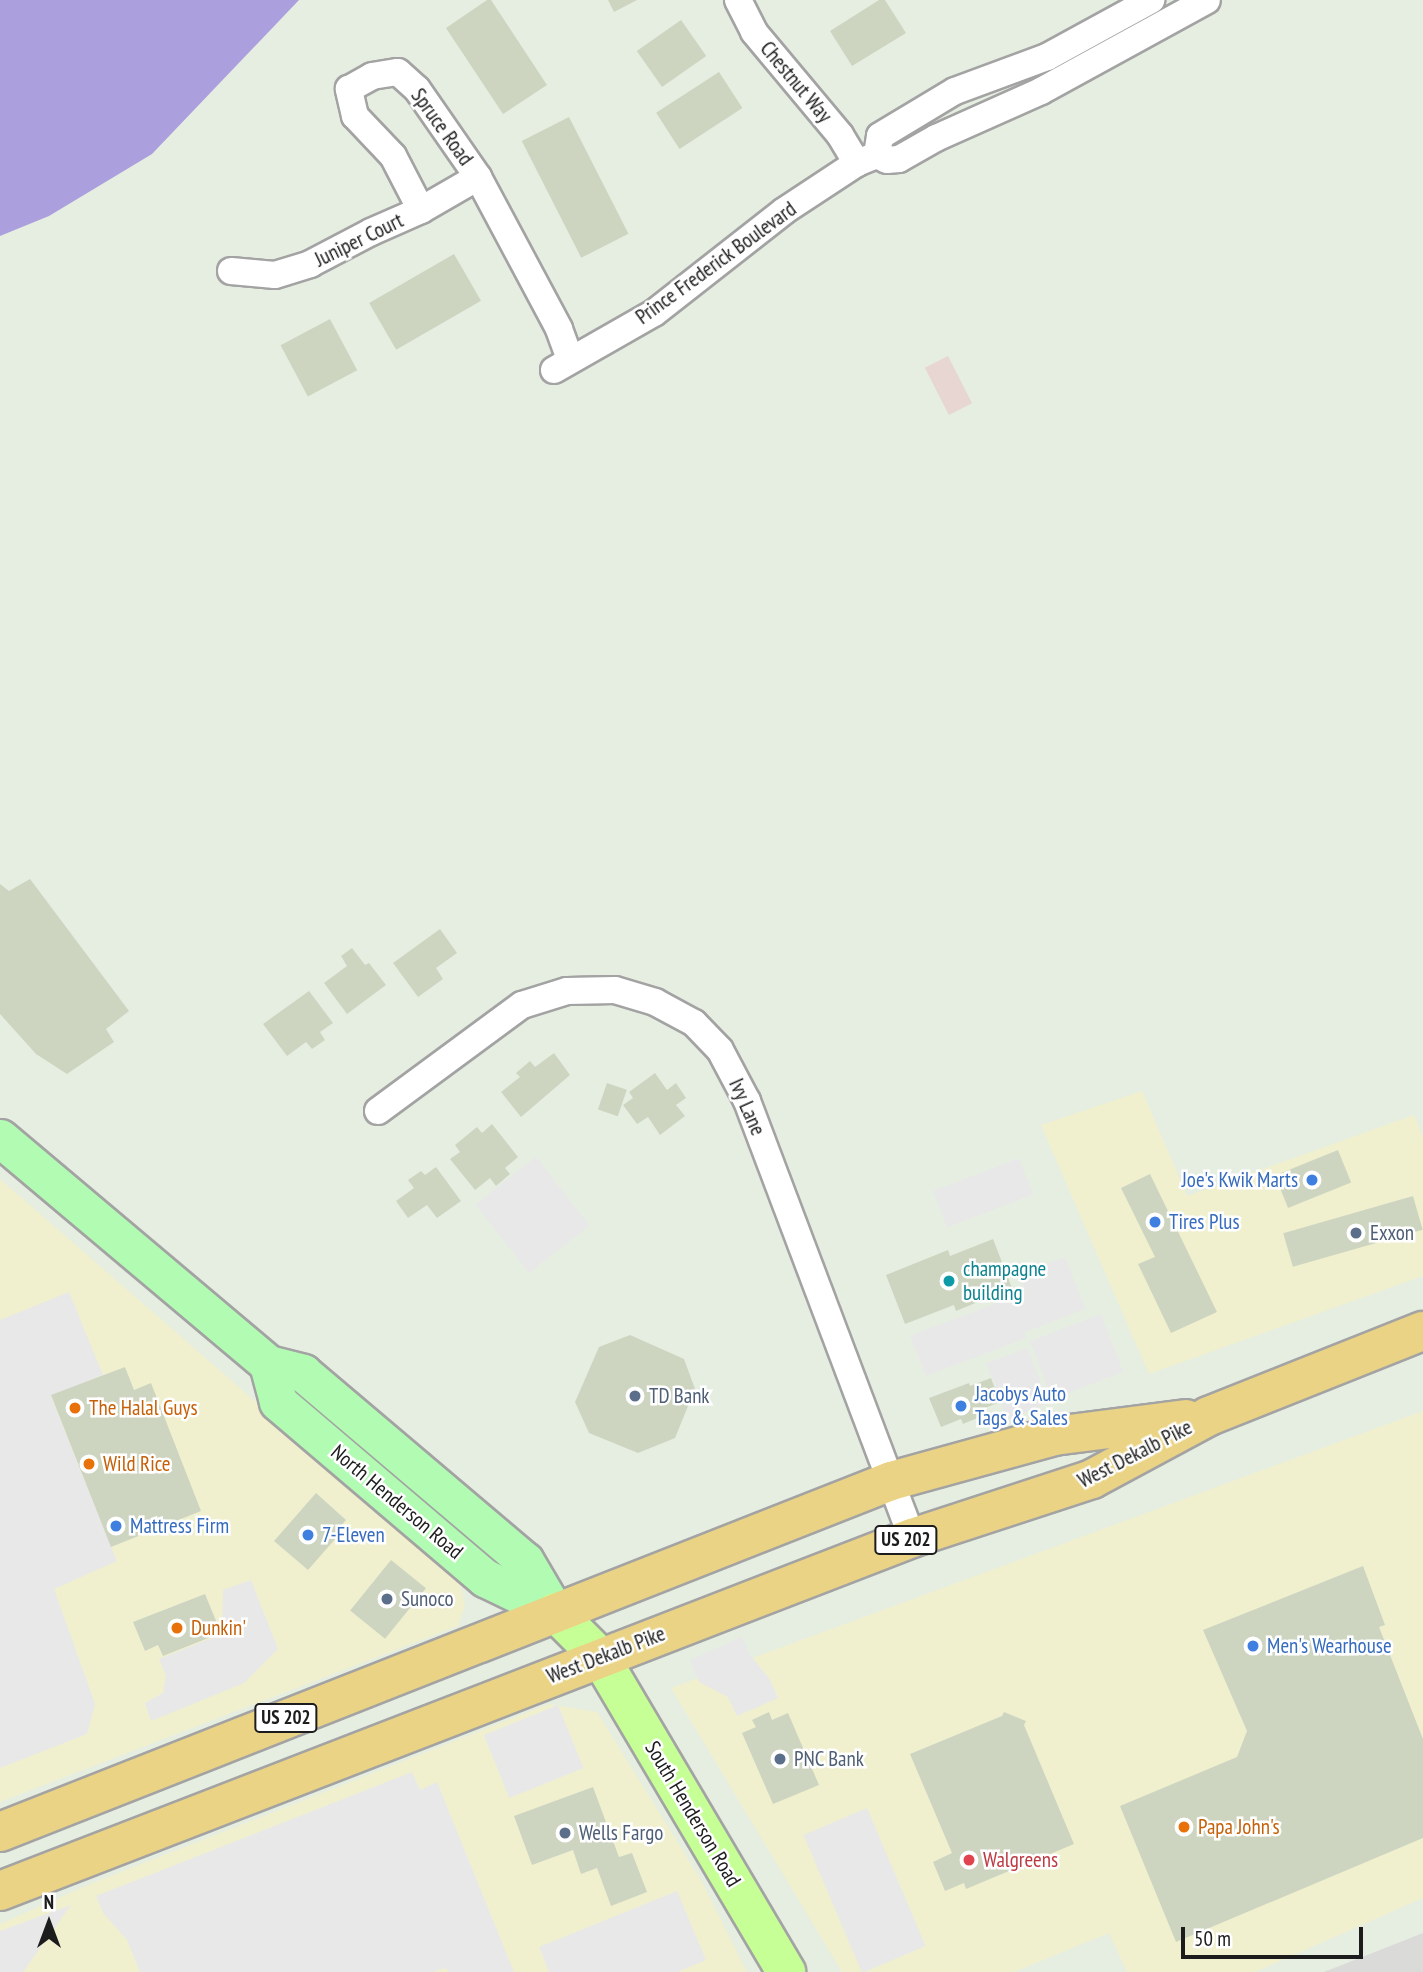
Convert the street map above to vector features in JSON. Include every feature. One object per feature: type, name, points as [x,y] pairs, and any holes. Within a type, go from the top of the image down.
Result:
[{"type":"highway","name":"West Dekalb Pike","points":[[0,1891],[912,1538],[1092,1479],[1209,1416],[1423,1331]]},
{"type":"highway","name":"West Dekalb Pike","points":[[0,1832],[891,1481],[1054,1436],[1209,1416]]},
{"type":"main road","name":"North Henderson Road","points":[[0,1138],[268,1364],[303,1373],[525,1561],[555,1612],[600,1657]]},
{"type":"main road","name":"South Henderson Road","points":[[600,1657],[786,1972]]},
{"type":"street","name":"Chestnut Way","points":[[738,0],[754,32],[839,135],[867,159]]},
{"type":"street","name":"Prince Frederick Boulevard","points":[[562,364],[654,313],[784,211],[867,159],[880,136],[955,91],[1047,57],[1151,0]]},
{"type":"street","points":[[867,159],[899,159],[936,138],[1041,91],[1208,0]]},
{"type":"street","name":"Spruce Road","points":[[421,210],[393,156],[355,116],[349,89],[372,76],[398,72],[416,89],[478,177],[558,329],[562,364]]},
{"type":"street","name":"Juniper Court","points":[[231,271],[275,275],[310,264],[421,210],[478,177]]},
{"type":"street","name":"Ivy Lane","points":[[378,1111],[522,1005],[567,992],[615,990],[655,1002],[694,1023],[720,1050],[747,1101],[912,1538]]},
{"type":"shaded area","points":[[0,0],[299,0],[152,154],[49,216],[0,236]]},
{"type":"shaded area","points":[[948,356],[972,403],[949,415],[925,368]]},
{"type":"shaded area","points":[[1142,1091],[1187,1196],[1414,1115],[1423,1137],[1423,1276],[1149,1374],[1041,1125]]},
{"type":"shaded area","points":[[536,1157],[590,1226],[529,1273],[475,1204]]},
{"type":"shaded area","points":[[1019,1158],[1033,1194],[947,1227],[933,1191]]},
{"type":"shaded area","points":[[0,1179],[459,1579],[465,1605],[458,1626],[0,1802]]},
{"type":"shaded area","points":[[1065,1257],[1085,1309],[1025,1332],[1026,1338],[926,1376],[910,1336],[1026,1292],[1019,1274]]},
{"type":"shaded area","points":[[69,1292],[103,1375],[51,1396],[117,1561],[54,1589],[95,1704],[87,1734],[0,1768],[0,1320]]},
{"type":"shaded area","points":[[1101,1314],[1123,1372],[1052,1399],[1030,1341]]},
{"type":"shaded area","points":[[1028,1348],[1048,1403],[1007,1418],[987,1363]]},
{"type":"shaded area","points":[[1423,1411],[1423,1898],[1255,1972],[1127,1972],[1109,1933],[1014,1972],[842,1972],[671,1688]]},
{"type":"shaded area","points":[[251,1580],[278,1649],[244,1683],[151,1721],[145,1703],[163,1693],[166,1676],[159,1659],[222,1634],[223,1590]]},
{"type":"shaded area","points":[[742,1637],[750,1655],[769,1678],[778,1698],[737,1716],[728,1697],[699,1682],[690,1660]]},
{"type":"shaded area","points":[[549,1704],[597,1712],[701,1880],[747,1972],[0,1972],[0,1924],[90,1884]]},
{"type":"shaded area","points":[[558,1705],[583,1768],[509,1798],[484,1735]]},
{"type":"shaded area","points":[[412,1772],[420,1790],[437,1782],[514,1972],[449,1972],[445,1968],[433,1972],[140,1972],[127,1940],[103,1913],[96,1896]]},
{"type":"shaded area","points":[[867,1808],[926,1946],[862,1972],[803,1835]]},
{"type":"shaded area","points":[[677,1891],[706,1960],[678,1972],[549,1972],[539,1947]]},
{"type":"shaded area","points":[[71,1905],[23,1972],[0,1972],[0,1931]]},
{"type":"shaded area","points":[[1423,1933],[1423,1972],[1324,1972]]},
{"type":"building","points":[[487,0],[491,0],[547,85],[503,114],[446,28]]},
{"type":"building","points":[[608,0],[637,0],[614,12]]},
{"type":"building","points":[[879,0],[885,0],[906,33],[852,66],[830,31]]},
{"type":"building","points":[[681,20],[706,56],[662,87],[637,51]]},
{"type":"building","points":[[719,72],[742,108],[680,149],[656,113]]},
{"type":"building","points":[[569,117],[628,234],[581,258],[522,141]]},
{"type":"building","points":[[454,254],[481,301],[396,350],[369,303]]},
{"type":"building","points":[[330,319],[357,370],[308,397],[281,345]]},
{"type":"building","points":[[30,879],[129,1011],[106,1029],[114,1042],[67,1074],[36,1054],[0,1014],[0,884],[9,891]]},
{"type":"building","points":[[440,929],[457,953],[436,968],[443,979],[418,997],[393,963]]},
{"type":"building","points":[[352,948],[365,965],[369,963],[386,985],[347,1014],[324,983],[347,966],[341,956]]},
{"type":"building","points":[[309,991],[333,1023],[320,1032],[325,1040],[312,1049],[306,1042],[287,1056],[263,1024]]},
{"type":"building","points":[[554,1053],[570,1075],[521,1117],[501,1092],[520,1077],[516,1073],[530,1061],[535,1067]]},
{"type":"building","points":[[655,1073],[667,1090],[676,1083],[686,1098],[676,1105],[685,1116],[660,1135],[648,1117],[637,1124],[623,1105],[633,1098],[629,1092]]},
{"type":"building","points":[[607,1083],[627,1090],[618,1116],[598,1109]]},
{"type":"building","points":[[492,1124],[518,1157],[505,1168],[510,1174],[496,1186],[490,1178],[475,1190],[450,1159],[460,1152],[455,1145],[477,1127],[482,1133]]},
{"type":"building","points":[[1338,1150],[1351,1182],[1288,1208],[1275,1175]]},
{"type":"building","points":[[436,1167],[461,1201],[437,1218],[427,1205],[408,1218],[396,1201],[414,1188],[408,1180],[421,1171],[425,1175]]},
{"type":"building","name":"Tires Plus","points":[[1150,1174],[1217,1312],[1171,1333],[1138,1264],[1155,1257],[1121,1188]]},
{"type":"building","points":[[1413,1196],[1423,1230],[1293,1267],[1283,1233]]},
{"type":"building","name":"champagne building","points":[[993,1239],[1012,1288],[956,1311],[954,1305],[905,1324],[886,1275],[948,1250],[950,1256]]},
{"type":"building","name":"TD Bank","points":[[630,1335],[684,1359],[695,1389],[675,1438],[638,1453],[589,1433],[575,1402],[599,1347]]},
{"type":"building","points":[[125,1367],[134,1390],[151,1383],[201,1511],[111,1547],[51,1395]]},
{"type":"building","name":"Jacobys Auto Tags & Sales","points":[[991,1378],[1000,1402],[977,1411],[980,1417],[963,1424],[961,1419],[941,1427],[929,1398]]},
{"type":"building","name":"7-Eleven","points":[[316,1493],[346,1520],[339,1528],[343,1530],[308,1570],[274,1541]]},
{"type":"building","name":"Sunoco","points":[[391,1560],[426,1588],[385,1639],[350,1611]]},
{"type":"building","points":[[1363,1566],[1385,1625],[1379,1627],[1423,1739],[1423,1838],[1176,1942],[1120,1806],[1237,1757],[1247,1731],[1203,1630]]},
{"type":"building","name":"Dunkin'","points":[[205,1594],[221,1633],[163,1656],[158,1645],[145,1651],[133,1622]]},
{"type":"building","name":"PNC Bank","points":[[769,1712],[772,1720],[788,1713],[819,1785],[773,1804],[742,1733],[756,1727],[752,1720]]},
{"type":"building","name":"Walgreens","points":[[1004,1712],[1026,1721],[1024,1725],[1074,1844],[966,1889],[964,1883],[945,1891],[933,1862],[952,1853],[910,1754],[1002,1716]]},
{"type":"building","name":"Wells Fargo","points":[[593,1787],[619,1857],[632,1853],[647,1892],[611,1906],[597,1868],[581,1874],[573,1850],[532,1865],[514,1816]]},
{"type":"place","name":"Joe's Kwik Marts","points":[[1312,1180]]},
{"type":"place","name":"Tires Plus","points":[[1155,1222]]},
{"type":"place","name":"Exxon","points":[[1356,1233]]},
{"type":"place","name":"champagne building","points":[[949,1281]]},
{"type":"place","name":"TD Bank","points":[[635,1396]]},
{"type":"place","name":"Jacobys Auto Tags & Sales","points":[[961,1406]]},
{"type":"place","name":"The Halal Guys","points":[[75,1408]]},
{"type":"place","name":"Wild Rice","points":[[89,1464]]},
{"type":"place","name":"Mattress Firm","points":[[116,1526]]},
{"type":"place","name":"7-Eleven","points":[[308,1535]]},
{"type":"place","name":"Sunoco","points":[[387,1599]]},
{"type":"place","name":"Dunkin'","points":[[177,1628]]},
{"type":"place","name":"Men's Wearhouse","points":[[1253,1646]]},
{"type":"place","name":"PNC Bank","points":[[780,1759]]},
{"type":"place","name":"Papa John's","points":[[1184,1827]]},
{"type":"place","name":"Wells Fargo","points":[[565,1833]]},
{"type":"place","name":"Walgreens","points":[[969,1860]]}]
